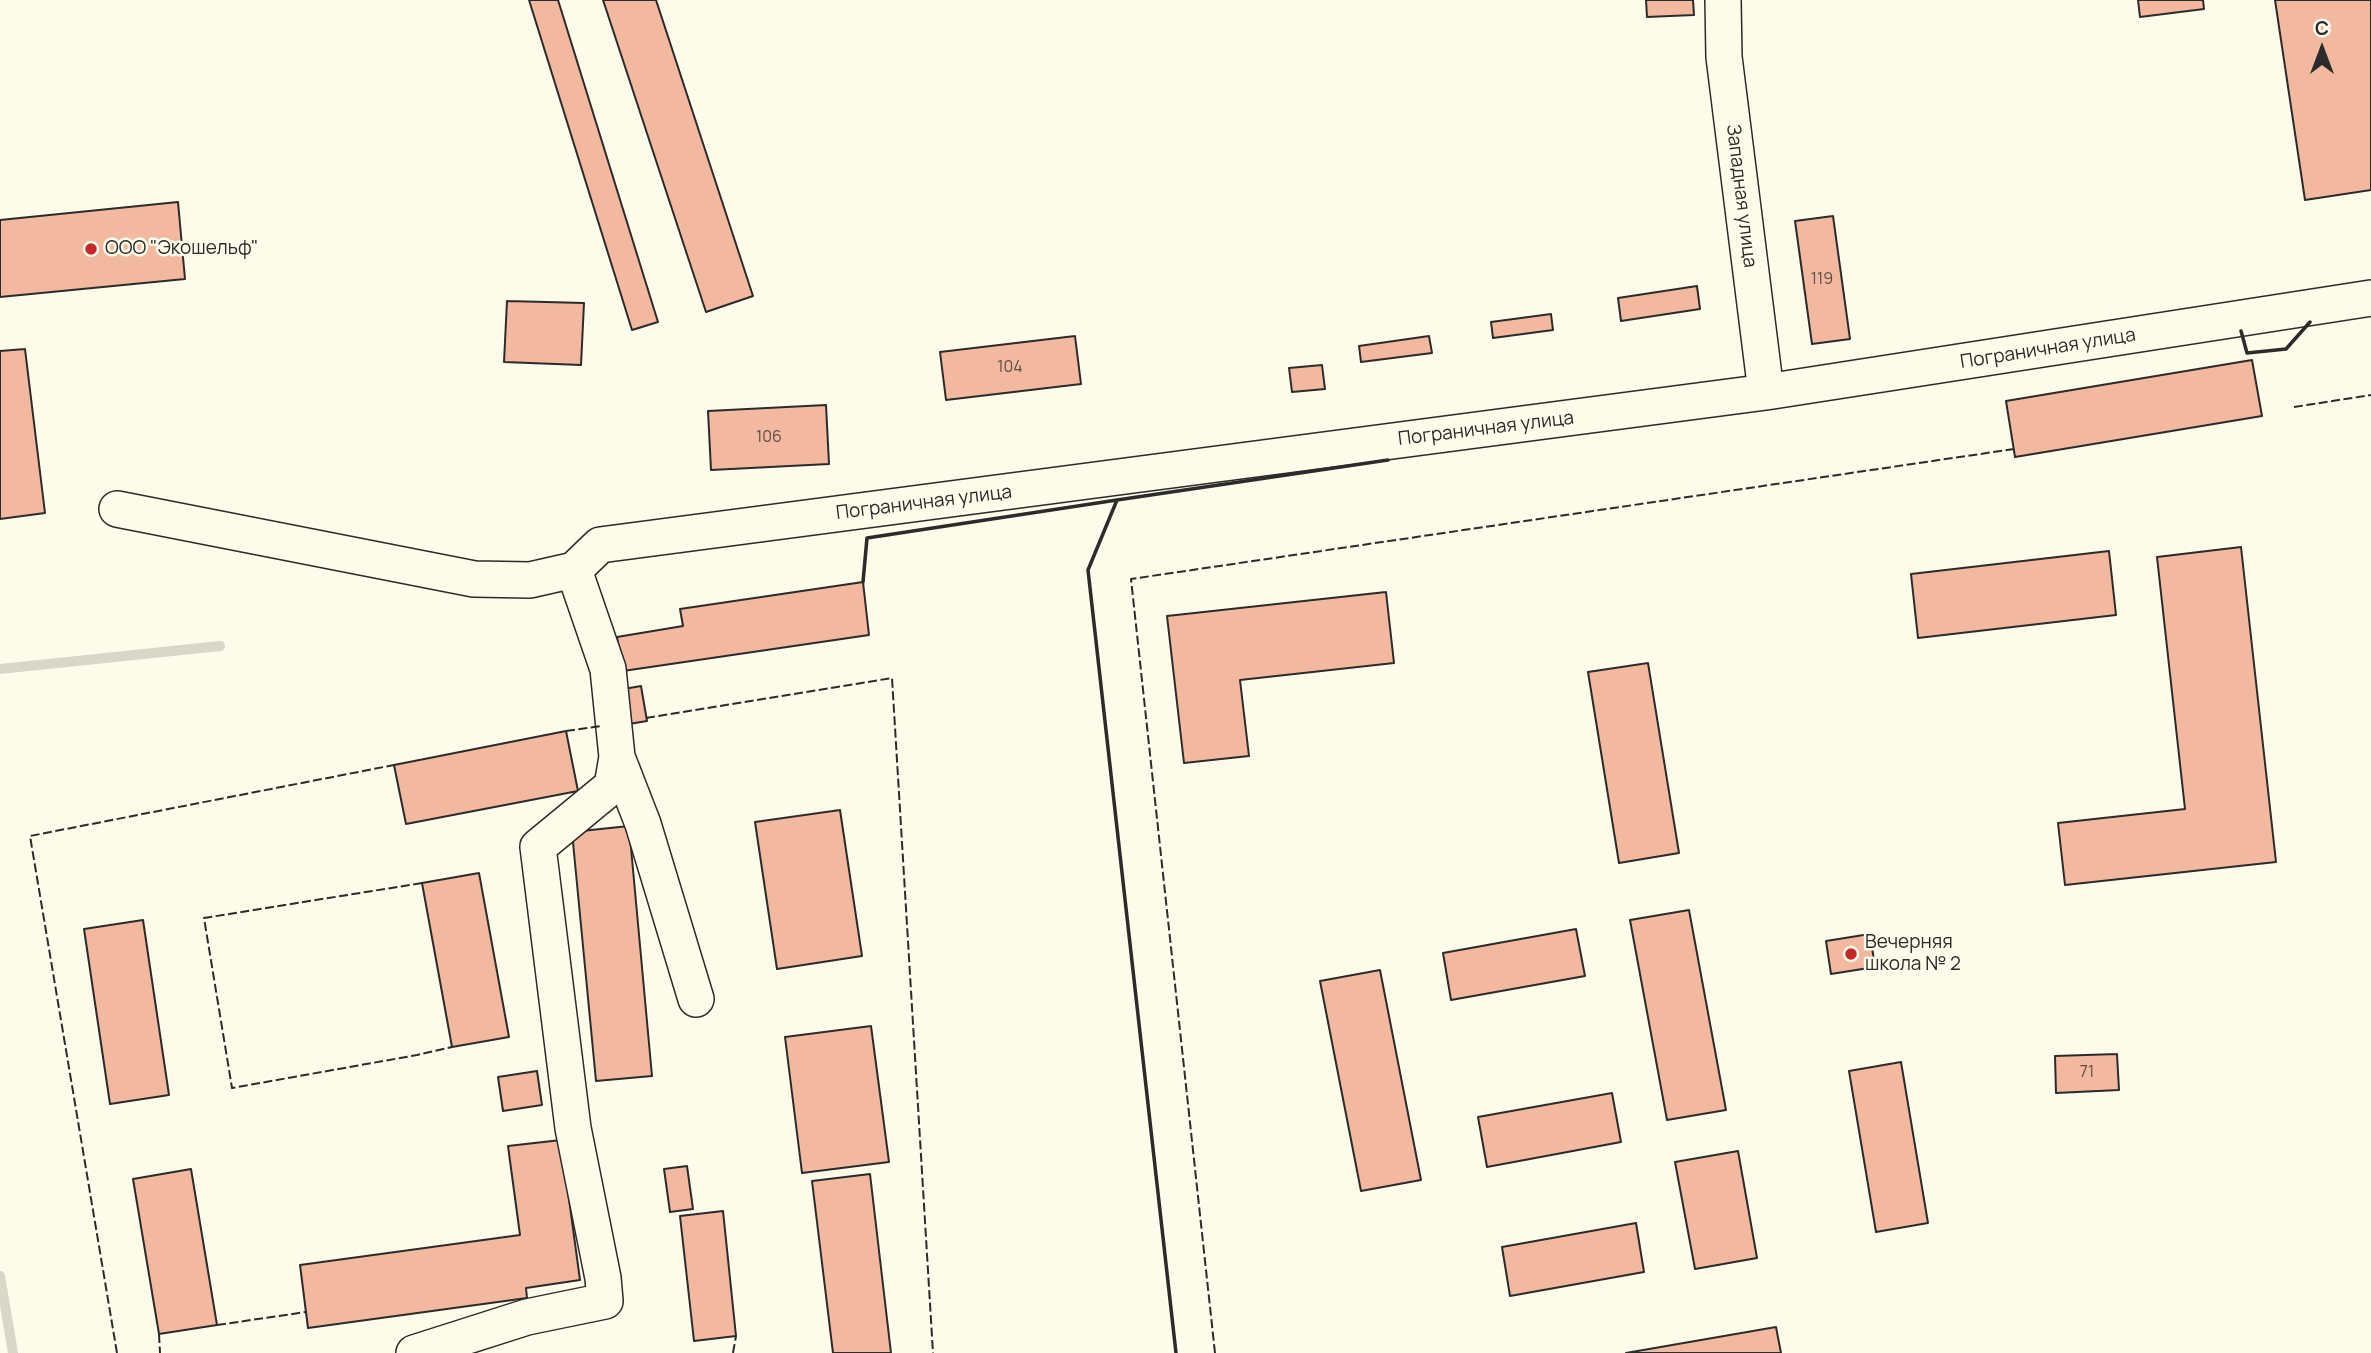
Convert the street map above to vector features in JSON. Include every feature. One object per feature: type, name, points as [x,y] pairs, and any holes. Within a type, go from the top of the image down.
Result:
[{"type":"street","name":"Западная улица","points":[[1723,0],[1724,57],[1766,392]]},
{"type":"street","name":"Пограничная улица","points":[[574,570],[600,545],[1766,392],[2371,298]]},
{"type":"street","points":[[117,509],[474,579],[530,580],[574,570],[608,669],[617,757],[643,824],[696,999]]},
{"type":"street","points":[[414,1353],[527,1317],[605,1301],[603,1278],[573,1128],[538,847],[612,786],[617,757]]},
{"type":"building","points":[[529,0],[558,0],[658,322],[632,330]]},
{"type":"building","points":[[603,0],[656,0],[753,296],[706,312]]},
{"type":"building","points":[[1646,0],[1693,0],[1694,15],[1647,17]]},
{"type":"building","points":[[2138,0],[2203,0],[2204,9],[2140,17]]},
{"type":"building","points":[[2275,0],[2371,0],[2371,190],[2305,200]]},
{"type":"building","name":"ООО \"Экошельф\"","points":[[178,202],[185,279],[0,297],[0,220]]},
{"type":"building","points":[[1833,216],[1850,339],[1812,344],[1795,221]]},
{"type":"building","points":[[1697,286],[1700,309],[1621,321],[1618,298]]},
{"type":"building","points":[[507,301],[584,303],[581,365],[504,362]]},
{"type":"building","points":[[1551,314],[1553,330],[1493,338],[1491,322]]},
{"type":"building","points":[[1075,336],[1081,384],[946,400],[940,352]]},
{"type":"building","points":[[1429,336],[1432,353],[1361,362],[1359,346]]},
{"type":"building","points":[[25,349],[45,513],[0,519],[0,351]]},
{"type":"building","points":[[2252,360],[2262,416],[2015,457],[2006,401]]},
{"type":"building","points":[[1322,365],[1325,389],[1292,392],[1289,368]]},
{"type":"building","points":[[826,405],[829,464],[711,470],[708,411]]},
{"type":"building","points":[[2241,547],[2276,862],[2065,885],[2058,823],[2185,809],[2157,557]]},
{"type":"building","points":[[2109,551],[2116,615],[1918,638],[1911,574]]},
{"type":"building","points":[[863,582],[869,635],[623,671],[617,637],[683,626],[680,609]]},
{"type":"building","points":[[1386,592],[1394,663],[1240,680],[1249,756],[1184,763],[1167,616]]},
{"type":"building","points":[[1648,663],[1679,853],[1619,863],[1588,672]]},
{"type":"building","points":[[641,686],[647,721],[623,725],[618,690]]},
{"type":"building","points":[[566,731],[578,791],[406,824],[394,765]]},
{"type":"building","points":[[840,810],[862,956],[777,969],[755,822]]},
{"type":"building","points":[[629,826],[652,1076],[596,1081],[572,832]]},
{"type":"building","points":[[479,873],[509,1037],[452,1047],[422,883]]},
{"type":"building","points":[[1689,910],[1726,1110],[1667,1120],[1630,920]]},
{"type":"building","points":[[143,920],[169,1095],[110,1104],[84,929]]},
{"type":"building","points":[[1576,929],[1585,976],[1451,1000],[1443,953]]},
{"type":"building","name":"Вечерняя школа № 2","points":[[1870,934],[1875,967],[1831,974],[1826,941]]},
{"type":"building","points":[[1380,970],[1421,1180],[1361,1191],[1320,981]]},
{"type":"building","points":[[871,1026],[889,1162],[802,1173],[785,1037]]},
{"type":"building","points":[[2117,1054],[2119,1090],[2056,1093],[2055,1056]]},
{"type":"building","points":[[1901,1062],[1928,1223],[1876,1232],[1849,1071]]},
{"type":"building","points":[[537,1071],[542,1105],[503,1111],[498,1077]]},
{"type":"building","points":[[1612,1093],[1621,1142],[1487,1167],[1478,1117]]},
{"type":"building","points":[[561,1140],[580,1280],[526,1288],[527,1298],[308,1328],[300,1265],[520,1235],[508,1146]]},
{"type":"building","points":[[1738,1151],[1757,1258],[1695,1269],[1675,1162]]},
{"type":"building","points":[[687,1166],[693,1209],[670,1212],[664,1169]]},
{"type":"building","points":[[191,1169],[217,1325],[159,1334],[133,1179]]},
{"type":"building","points":[[870,1174],[891,1353],[833,1353],[812,1181]]},
{"type":"building","points":[[723,1211],[736,1336],[694,1341],[680,1216]]},
{"type":"building","points":[[1636,1223],[1644,1272],[1510,1296],[1502,1247]]},
{"type":"building","points":[[1776,1327],[1781,1353],[1626,1353]]},
{"type":"waterway","points":[[0,669],[220,646]]},
{"type":"waterway","points":[[0,1276],[13,1353]]},
{"type":"fence","points":[[2294,407],[2371,395]]},
{"type":"fence","points":[[1215,1353],[1131,579],[2014,449]]},
{"type":"fence","points":[[646,718],[892,678],[933,1353]]},
{"type":"fence","points":[[566,731],[601,726]]},
{"type":"fence","points":[[117,1353],[30,836],[394,765]]},
{"type":"fence","points":[[422,883],[204,918],[232,1088],[452,1047]]},
{"type":"fence","points":[[217,1325],[306,1312]]},
{"type":"fence","points":[[159,1334],[160,1353]]},
{"type":"fence","points":[[733,1353],[736,1336]]},
{"type":"wall","points":[[2241,331],[2247,353],[2286,349],[2310,322]]},
{"type":"wall","points":[[1176,1353],[1088,570],[1117,500],[1388,460]]},
{"type":"wall","points":[[863,582],[867,538],[1117,500]]},
{"type":"place","name":"ООО \"Экошельф\"","points":[[91,249]]},
{"type":"place","name":"Вечерняя школа № 2","points":[[1851,954]]}]
